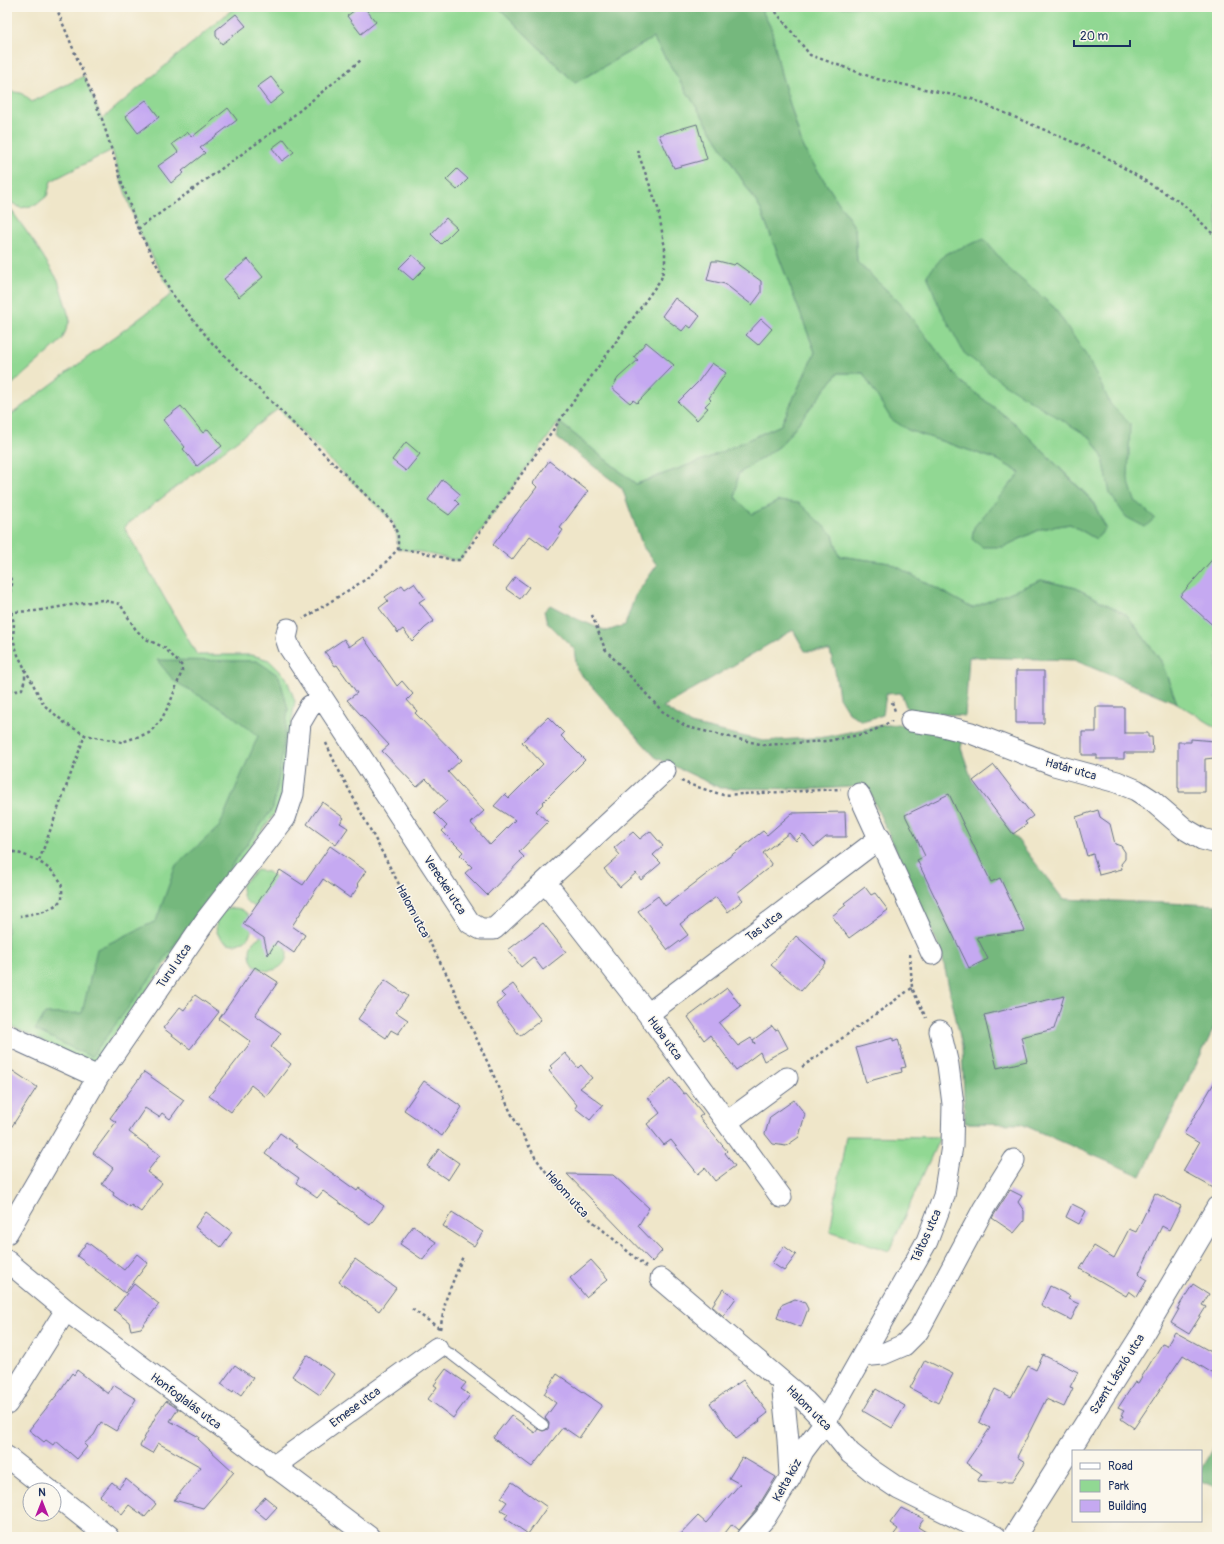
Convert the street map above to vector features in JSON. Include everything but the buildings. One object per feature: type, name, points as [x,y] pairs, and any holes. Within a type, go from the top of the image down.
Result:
[{"type":"street","name":"Vereckei utca","points":[[288,629],[286,638],[289,647],[322,699],[470,923],[481,929],[494,929],[665,771]]},
{"type":"street","name":"Turul utca","points":[[7,1233],[98,1077],[206,920],[285,818],[293,794],[300,723],[310,706],[322,699]]},
{"type":"street","name":"Határ utca","points":[[911,721],[939,725],[971,733],[1054,765],[1117,782],[1136,790],[1150,799],[1185,829],[1202,839],[1217,843]]},
{"type":"street","points":[[859,794],[932,954]]},
{"type":"street","name":"Tas utca","points":[[648,1014],[880,838]]},
{"type":"street","name":"Huba utca","points":[[545,882],[648,1014],[781,1197]]},
{"type":"street","name":"Táltos utca","points":[[825,1422],[927,1241],[944,1196],[952,1146],[953,1104],[948,1065],[940,1033]]},
{"type":"street","points":[[7,1034],[98,1077]]},
{"type":"street","points":[[727,1122],[787,1078]]},
{"type":"street","points":[[862,1356],[883,1354],[904,1345],[918,1331],[984,1208],[1014,1160]]},
{"type":"street","name":"Szent László utca","points":[[1014,1537],[1140,1338],[1217,1208]]},
{"type":"street","name":"Honfoglalás utca","points":[[7,1261],[66,1310],[273,1467],[369,1537]]},
{"type":"street","name":"Halom utca","points":[[660,1279],[805,1401],[825,1422],[850,1453],[877,1474],[899,1489],[996,1537]]},
{"type":"street","points":[[7,1404],[66,1310]]},
{"type":"street","name":"Emese utca","points":[[273,1467],[439,1338]]},
{"type":"street","points":[[782,1382],[790,1478]]},
{"type":"street","name":"Kelta köz","points":[[748,1537],[765,1518],[790,1478],[803,1451],[825,1422]]},
{"type":"street","points":[[7,1457],[39,1482]]},
{"type":"street","points":[[62,1500],[108,1537]]},
{"type":"lane","points":[[439,1338],[451,1354],[543,1425]]},
{"type":"path","points":[[56,7],[102,119],[138,229],[172,294],[214,344],[393,522],[398,536],[398,549],[383,565],[363,580],[288,629]]},
{"type":"path","points":[[772,7],[810,55],[877,79],[972,99],[1101,154],[1183,204],[1217,238]]},
{"type":"path","points":[[138,229],[282,125],[361,60]]},
{"type":"path","points":[[398,549],[422,552],[452,560],[460,560],[661,279],[665,263],[665,249],[658,208],[637,150]]},
{"type":"path","points":[[7,566],[12,584],[8,601],[10,612],[14,623],[13,639],[18,655],[44,705],[65,723],[84,735],[122,742],[149,734],[161,720],[170,703],[182,671],[182,666],[165,648],[146,639],[136,630],[120,604],[102,600],[35,610],[10,612]]},
{"type":"path","points":[[592,614],[606,649],[662,711],[687,727],[764,745],[827,741],[869,733],[891,721],[911,721]]},
{"type":"path","points":[[7,688],[16,690],[22,689],[25,679],[25,669]]},
{"type":"path","points":[[39,861],[84,735]]},
{"type":"path","name":"Halom utca","points":[[324,738],[346,785],[448,977],[512,1115],[535,1156],[555,1184],[590,1219],[660,1279]]},
{"type":"path","points":[[665,771],[671,776],[691,785],[723,795],[854,789],[859,794]]},
{"type":"path","points":[[7,852],[39,861],[53,872],[61,882],[62,899],[57,906],[49,910],[20,916]]},
{"type":"path","points":[[787,1078],[912,988],[934,1036],[940,1033]]},
{"type":"path","points":[[439,1338],[446,1299],[463,1256]]},
{"type":"path","points":[[412,1309],[439,1338]]},
{"type":"green space","points":[[235,7],[498,7],[575,83],[653,38],[761,210],[815,352],[781,425],[708,458],[636,484],[559,422],[460,560],[452,560],[422,552],[398,549],[397,536],[393,522],[278,409],[124,527],[197,655],[252,655],[269,660],[286,677],[295,701],[280,806],[92,1065],[7,1024],[7,399],[12,414],[172,294],[138,229],[112,150],[51,181],[47,196],[36,205],[21,208],[10,202],[7,204],[7,91],[21,93],[32,102],[84,76],[102,119]]},
{"type":"green space","points":[[498,7],[760,7],[771,28],[781,74],[803,148],[855,228],[857,262],[901,304],[961,382],[1017,425],[1092,501],[1106,528],[1096,539],[1070,524],[1041,529],[1003,547],[982,547],[972,539],[974,527],[1020,473],[998,460],[908,430],[891,419],[863,373],[838,373],[780,446],[738,474],[735,497],[752,514],[779,501],[799,503],[833,535],[839,556],[890,563],[972,608],[1041,580],[1076,588],[1127,615],[1161,661],[1177,703],[1074,660],[969,657],[965,716],[920,712],[907,709],[901,693],[886,694],[883,715],[862,721],[849,713],[839,697],[830,651],[805,651],[793,630],[663,707],[691,724],[763,741],[825,737],[883,725],[919,725],[964,735],[961,748],[972,780],[1063,899],[1217,905],[1217,1022],[1141,1176],[1021,1124],[965,1123],[962,1046],[941,951],[867,786],[819,789],[720,788],[655,757],[577,670],[574,649],[547,622],[544,611],[550,605],[579,620],[607,631],[625,625],[635,596],[657,565],[643,547],[622,488],[557,438],[559,422],[636,484],[708,458],[781,425],[815,352],[761,210],[653,38],[575,83]]},
{"type":"green space","points":[[760,7],[1217,7],[1217,728],[1177,703],[1161,661],[1127,615],[1076,588],[1041,580],[972,608],[890,563],[839,556],[833,535],[779,501],[752,514],[734,497],[738,474],[780,446],[838,373],[863,373],[877,393],[908,430],[998,460],[1021,473],[998,500],[1003,547],[1041,529],[1070,524],[1096,539],[1106,528],[1092,500],[1017,425],[961,382],[901,304],[857,262],[855,228],[803,148],[781,74],[771,28]]},
{"type":"green space","points":[[7,204],[36,245],[58,280],[70,320],[62,340],[7,389]]},
{"type":"green space","points":[[984,239],[1010,270],[1054,307],[1088,358],[1111,405],[1130,424],[1128,479],[1135,501],[1155,518],[1145,527],[1126,517],[1110,494],[1103,458],[1091,438],[1004,384],[964,353],[939,306],[927,275],[945,254]]},
{"type":"green space","points":[[157,660],[257,661],[279,676],[288,709],[280,771],[273,808],[158,968],[91,1057],[35,1030],[45,1014],[82,1013],[97,949],[156,921],[176,865],[219,827],[258,736],[229,713],[174,681]]},
{"type":"green space","points":[[257,870],[268,872],[276,879],[257,908],[249,904],[243,896],[242,884]]},
{"type":"green space","points":[[238,908],[247,913],[251,919],[251,933],[247,939],[238,944],[230,944],[221,939],[217,933],[216,922],[221,913],[227,909]]},
{"type":"green space","points":[[265,934],[284,942],[287,951],[286,959],[282,965],[269,971],[256,967],[252,961],[250,952],[253,943]]},
{"type":"green space","points":[[846,1136],[940,1137],[889,1251],[830,1231]]},
{"type":"green space","points":[[1217,1441],[1217,1488],[1202,1481],[1202,1467]]}]
